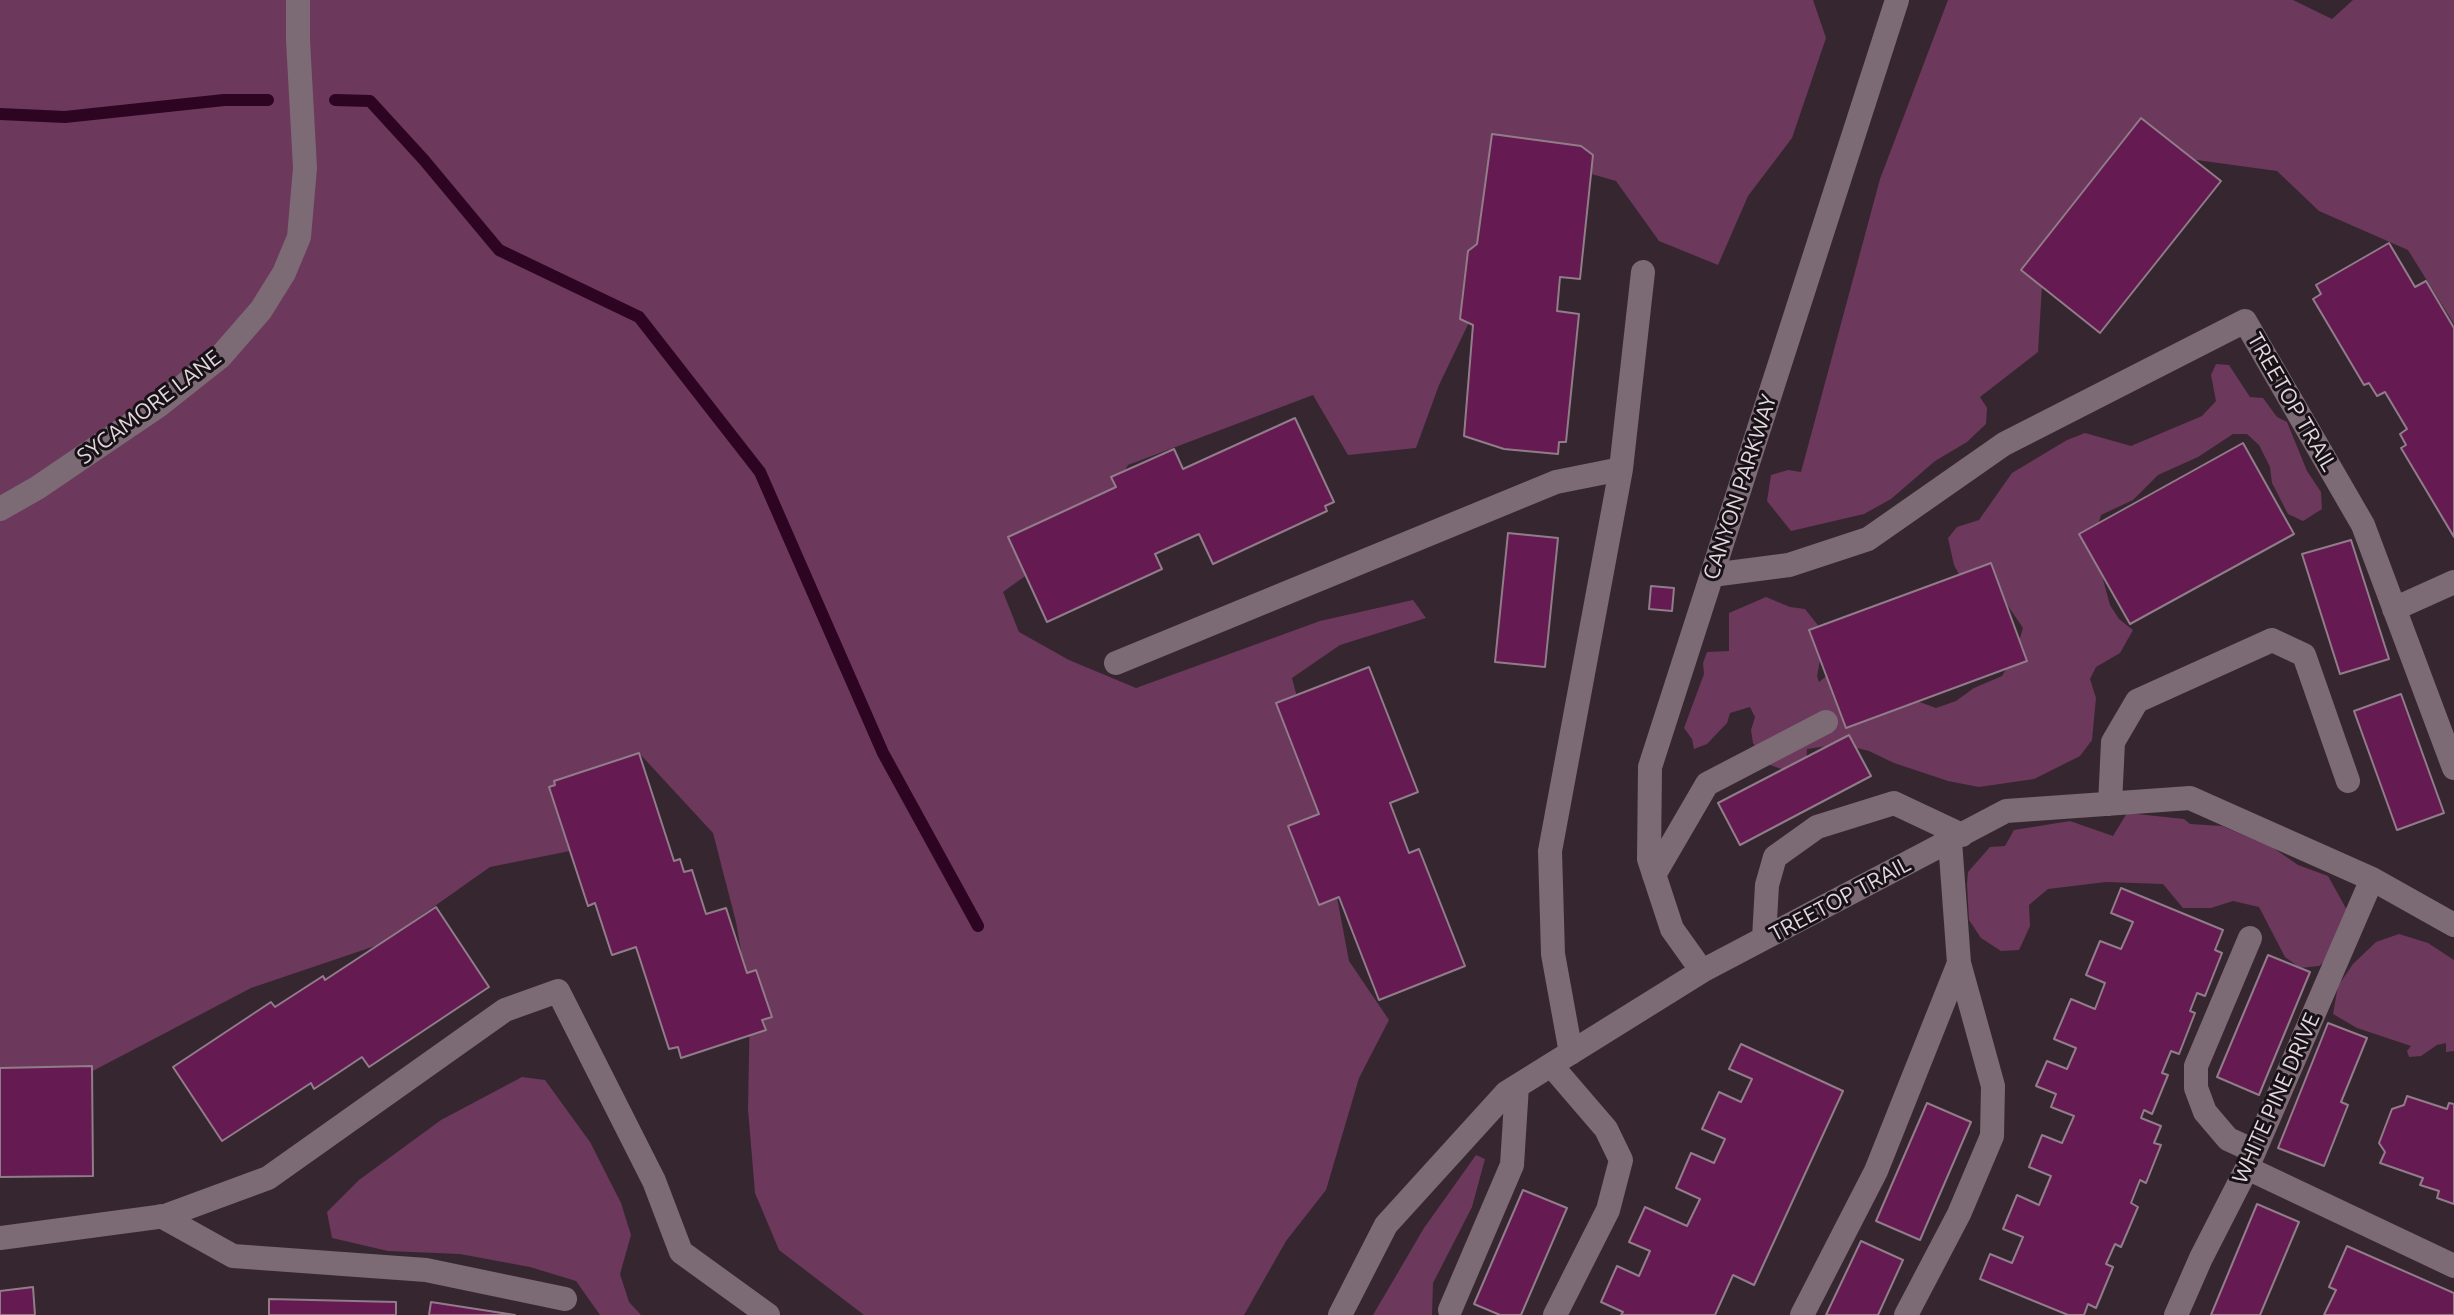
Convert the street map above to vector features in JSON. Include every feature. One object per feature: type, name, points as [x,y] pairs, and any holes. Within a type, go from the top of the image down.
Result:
[{"type":"street","name":"SYCAMORE LANE","points":[[0,509],[37,488],[158,406],[220,357],[261,310],[284,273],[299,237],[305,168],[298,0]]},
{"type":"street","name":"CANYON PARKWAY","points":[[1702,971],[1672,929],[1649,859],[1650,767],[1897,0]]},
{"type":"street","points":[[1555,1315],[1608,1210],[1621,1160],[1606,1129],[1561,1059],[1553,954],[1550,851],[1621,469],[1643,272]]},
{"type":"street","name":"TREETOP TRAIL","points":[[1712,575],[1789,565],[1868,539],[2004,444],[2245,321],[2363,525],[2454,768]]},
{"type":"street","points":[[1116,663],[1556,482],[1621,469]]},
{"type":"street","points":[[2394,609],[2454,582]]},
{"type":"street","points":[[2110,804],[2113,742],[2137,701],[2272,640],[2304,655],[2348,781]]},
{"type":"street","points":[[1654,875],[1707,784],[1826,722]]},
{"type":"street","name":"TREETOP TRAIL","points":[[1340,1315],[1386,1225],[1506,1093],[1702,971],[2006,811],[2190,798],[2372,879],[2454,925]]},
{"type":"street","points":[[1764,938],[1767,885],[1775,857],[1817,827],[1894,803],[1956,838],[1959,963],[1993,1086],[1992,1136],[1959,1214],[1906,1315]]},
{"type":"street","name":"WHITE PINE DRIVE","points":[[2176,1315],[2250,1160],[2372,879]]},
{"type":"street","points":[[2250,938],[2196,1066],[2196,1088],[2205,1112],[2250,1160],[2454,1266]]},
{"type":"street","points":[[1802,1315],[1876,1171],[1959,963]]},
{"type":"street","points":[[0,1238],[161,1216],[268,1178],[505,1010],[558,991],[654,1181],[681,1252],[768,1315]]},
{"type":"street","points":[[1450,1310],[1512,1165],[1517,1086]]},
{"type":"street","points":[[161,1216],[233,1256],[426,1270],[565,1299]]},
{"type":"shaded area","points":[[0,0],[1813,0],[1826,38],[1792,138],[1748,196],[1718,265],[1659,241],[1616,181],[1553,163],[1473,314],[1439,385],[1416,448],[1348,455],[1313,395],[1128,465],[1093,521],[1053,556],[1003,592],[1019,632],[1069,660],[1136,688],[1320,621],[1413,600],[1426,618],[1340,645],[1292,678],[1305,728],[1349,961],[1389,1020],[1359,1078],[1326,1190],[1286,1241],[1244,1315],[864,1315],[779,1250],[755,1193],[748,1109],[750,1003],[736,922],[713,833],[639,753],[554,781],[555,785],[549,787],[570,851],[490,867],[381,944],[251,988],[87,1074],[0,1070]]},
{"type":"shaded area","points":[[1948,0],[2293,0],[2332,19],[2353,0],[2454,0],[2454,324],[2408,250],[2319,211],[2277,171],[2138,152],[2043,270],[2038,352],[1980,397],[1987,408],[1986,424],[1967,442],[1935,461],[1891,499],[1864,514],[1791,531],[1767,501],[1771,475],[1788,470],[1801,472],[1880,179]]},
{"type":"shaded area","points":[[2216,364],[2229,365],[2250,397],[2263,398],[2277,417],[2287,422],[2307,471],[2321,492],[2322,509],[2303,521],[2288,514],[2272,483],[2270,467],[2259,445],[2247,434],[2233,434],[2198,457],[2158,475],[2133,500],[2101,515],[2094,540],[2110,605],[2119,619],[2133,630],[2120,653],[2096,667],[2090,679],[2096,698],[2092,740],[2080,756],[2034,779],[1979,787],[1948,781],[1869,751],[1841,744],[1807,749],[1806,766],[1799,775],[1767,764],[1753,743],[1751,730],[1755,717],[1750,707],[1730,713],[1727,723],[1707,744],[1694,749],[1692,739],[1684,728],[1704,674],[1703,663],[1707,652],[1729,651],[1729,613],[1766,597],[1790,607],[1805,609],[1825,634],[1817,676],[1819,682],[1839,666],[1936,708],[1956,701],[1974,688],[2002,676],[2015,654],[2023,628],[2006,603],[1990,602],[1964,584],[1954,565],[1948,538],[1957,527],[1979,520],[2012,473],[2067,440],[2085,433],[2131,446],[2202,416],[2216,401],[2211,375]]},
{"type":"shaded area","points":[[2127,813],[2222,826],[2272,847],[2298,865],[2328,876],[2348,912],[2327,959],[2319,966],[2300,968],[2285,957],[2259,907],[2233,901],[2211,908],[2183,908],[2163,884],[2106,882],[2048,889],[2029,905],[2030,926],[2019,950],[2001,951],[1981,938],[1969,920],[1968,872],[1990,847],[2005,846],[2014,830],[2070,821],[2113,836]]},
{"type":"shaded area","points":[[2399,934],[2428,943],[2454,960],[2454,1051],[2446,1052],[2446,1043],[2421,1056],[2409,1057],[2407,1051],[2411,1046],[2357,1028],[2333,1014],[2338,986],[2353,964],[2376,942]]},
{"type":"shaded area","points":[[522,1077],[545,1080],[590,1142],[621,1203],[631,1235],[620,1274],[629,1302],[641,1315],[600,1315],[576,1281],[530,1267],[460,1254],[388,1251],[332,1238],[327,1212],[359,1180],[441,1120]]},
{"type":"shaded area","points":[[1476,1155],[1485,1159],[1472,1207],[1433,1283],[1432,1315],[1373,1315],[1424,1228]]},
{"type":"building","points":[[2141,118],[2221,181],[2100,333],[2021,270]]},
{"type":"building","points":[[1492,134],[1581,146],[1593,155],[1580,279],[1560,277],[1557,311],[1579,314],[1566,442],[1559,442],[1558,454],[1504,449],[1464,436],[1473,325],[1460,319],[1468,251],[1477,244]]},
{"type":"building","points":[[2389,243],[2415,287],[2426,281],[2454,328],[2454,537],[2401,448],[2406,445],[2400,434],[2407,429],[2385,392],[2377,396],[2369,383],[2364,385],[2313,299],[2321,294],[2316,285]]},
{"type":"building","points":[[1295,418],[1334,502],[1325,506],[1327,511],[1213,564],[1199,534],[1155,554],[1162,569],[1047,622],[1008,537],[1116,487],[1111,477],[1174,449],[1183,469]]},
{"type":"building","points":[[2243,443],[2294,534],[2130,624],[2079,534]]},
{"type":"building","points":[[1508,533],[1558,538],[1545,667],[1495,662]]},
{"type":"building","points":[[2351,540],[2389,659],[2340,674],[2302,554]]},
{"type":"building","points":[[1991,563],[2027,661],[1846,728],[1809,630]]},
{"type":"building","points":[[1651,586],[1674,588],[1672,611],[1649,609]]},
{"type":"building","points":[[1369,667],[1418,792],[1390,803],[1409,853],[1419,849],[1465,966],[1379,1000],[1339,897],[1319,905],[1288,826],[1319,814],[1276,703]]},
{"type":"building","points":[[2401,694],[2444,813],[2397,830],[2354,711]]},
{"type":"building","points":[[1849,735],[1871,776],[1740,845],[1718,803]]},
{"type":"building","points":[[639,753],[674,861],[680,859],[684,872],[692,870],[706,914],[726,908],[747,973],[756,970],[772,1017],[762,1020],[766,1030],[681,1058],[678,1047],[669,1049],[636,947],[612,955],[595,903],[588,906],[549,787],[555,785],[554,781]]},
{"type":"building","points":[[2121,888],[2223,930],[2215,950],[2222,953],[2205,996],[2197,993],[2190,1011],[2195,1013],[2179,1054],[2171,1051],[2162,1073],[2168,1075],[2152,1114],[2144,1110],[2141,1118],[2161,1126],[2154,1143],[2161,1145],[2146,1183],[2140,1180],[2131,1203],[2138,1207],[2121,1247],[2115,1244],[2106,1264],[2113,1267],[2096,1308],[2088,1304],[2084,1315],[2068,1315],[1980,1279],[1990,1254],[2012,1263],[2023,1237],[2003,1229],[2017,1195],[2039,1205],[2051,1176],[2029,1167],[2042,1135],[2062,1143],[2074,1116],[2051,1107],[2056,1094],[2036,1086],[2047,1061],[2067,1069],[2076,1048],[2054,1039],[2071,999],[2095,1009],[2105,983],[2086,975],[2100,941],[2121,949],[2133,922],[2111,913]]},
{"type":"building","points":[[436,907],[489,987],[369,1067],[362,1057],[314,1089],[311,1083],[222,1141],[173,1067],[271,1002],[275,1007],[323,976],[325,980]]},
{"type":"building","points":[[2268,955],[2310,972],[2259,1095],[2217,1077]]},
{"type":"building","points":[[2328,1023],[2367,1038],[2341,1102],[2348,1105],[2324,1166],[2278,1148]]},
{"type":"building","points":[[1741,1044],[1843,1091],[1754,1285],[1733,1275],[1715,1315],[1621,1315],[1623,1312],[1601,1302],[1617,1266],[1639,1276],[1650,1251],[1629,1242],[1645,1207],[1687,1226],[1700,1199],[1676,1188],[1691,1153],[1714,1163],[1725,1139],[1702,1129],[1719,1092],[1741,1102],[1752,1079],[1729,1069]]},
{"type":"building","points":[[92,1066],[93,1176],[0,1177],[0,1068]]},
{"type":"building","points":[[2407,1096],[2447,1109],[2449,1103],[2454,1104],[2454,1204],[2437,1198],[2439,1191],[2420,1185],[2423,1178],[2380,1163],[2385,1152],[2379,1143],[2392,1109],[2404,1105]]},
{"type":"building","points":[[1927,1103],[1971,1122],[1920,1240],[1876,1221]]},
{"type":"building","points":[[1523,1190],[1567,1208],[1521,1315],[1500,1315],[1474,1304]]},
{"type":"building","points":[[2257,1204],[2299,1222],[2260,1315],[2211,1315]]},
{"type":"building","points":[[1861,1241],[1903,1260],[1878,1315],[1826,1315]]},
{"type":"building","points":[[2347,1246],[2454,1293],[2454,1315],[2324,1315],[2336,1290],[2329,1287]]},
{"type":"building","points":[[33,1287],[35,1315],[0,1315],[0,1291]]},
{"type":"building","points":[[269,1299],[396,1302],[396,1315],[269,1315]]},
{"type":"building","points":[[431,1302],[515,1315],[429,1315]]},
{"type":"waterway","points":[[0,114],[65,117],[224,100],[268,100]]},
{"type":"waterway","points":[[335,100],[370,101],[499,250],[639,317],[760,472],[883,753],[978,926]]}]
